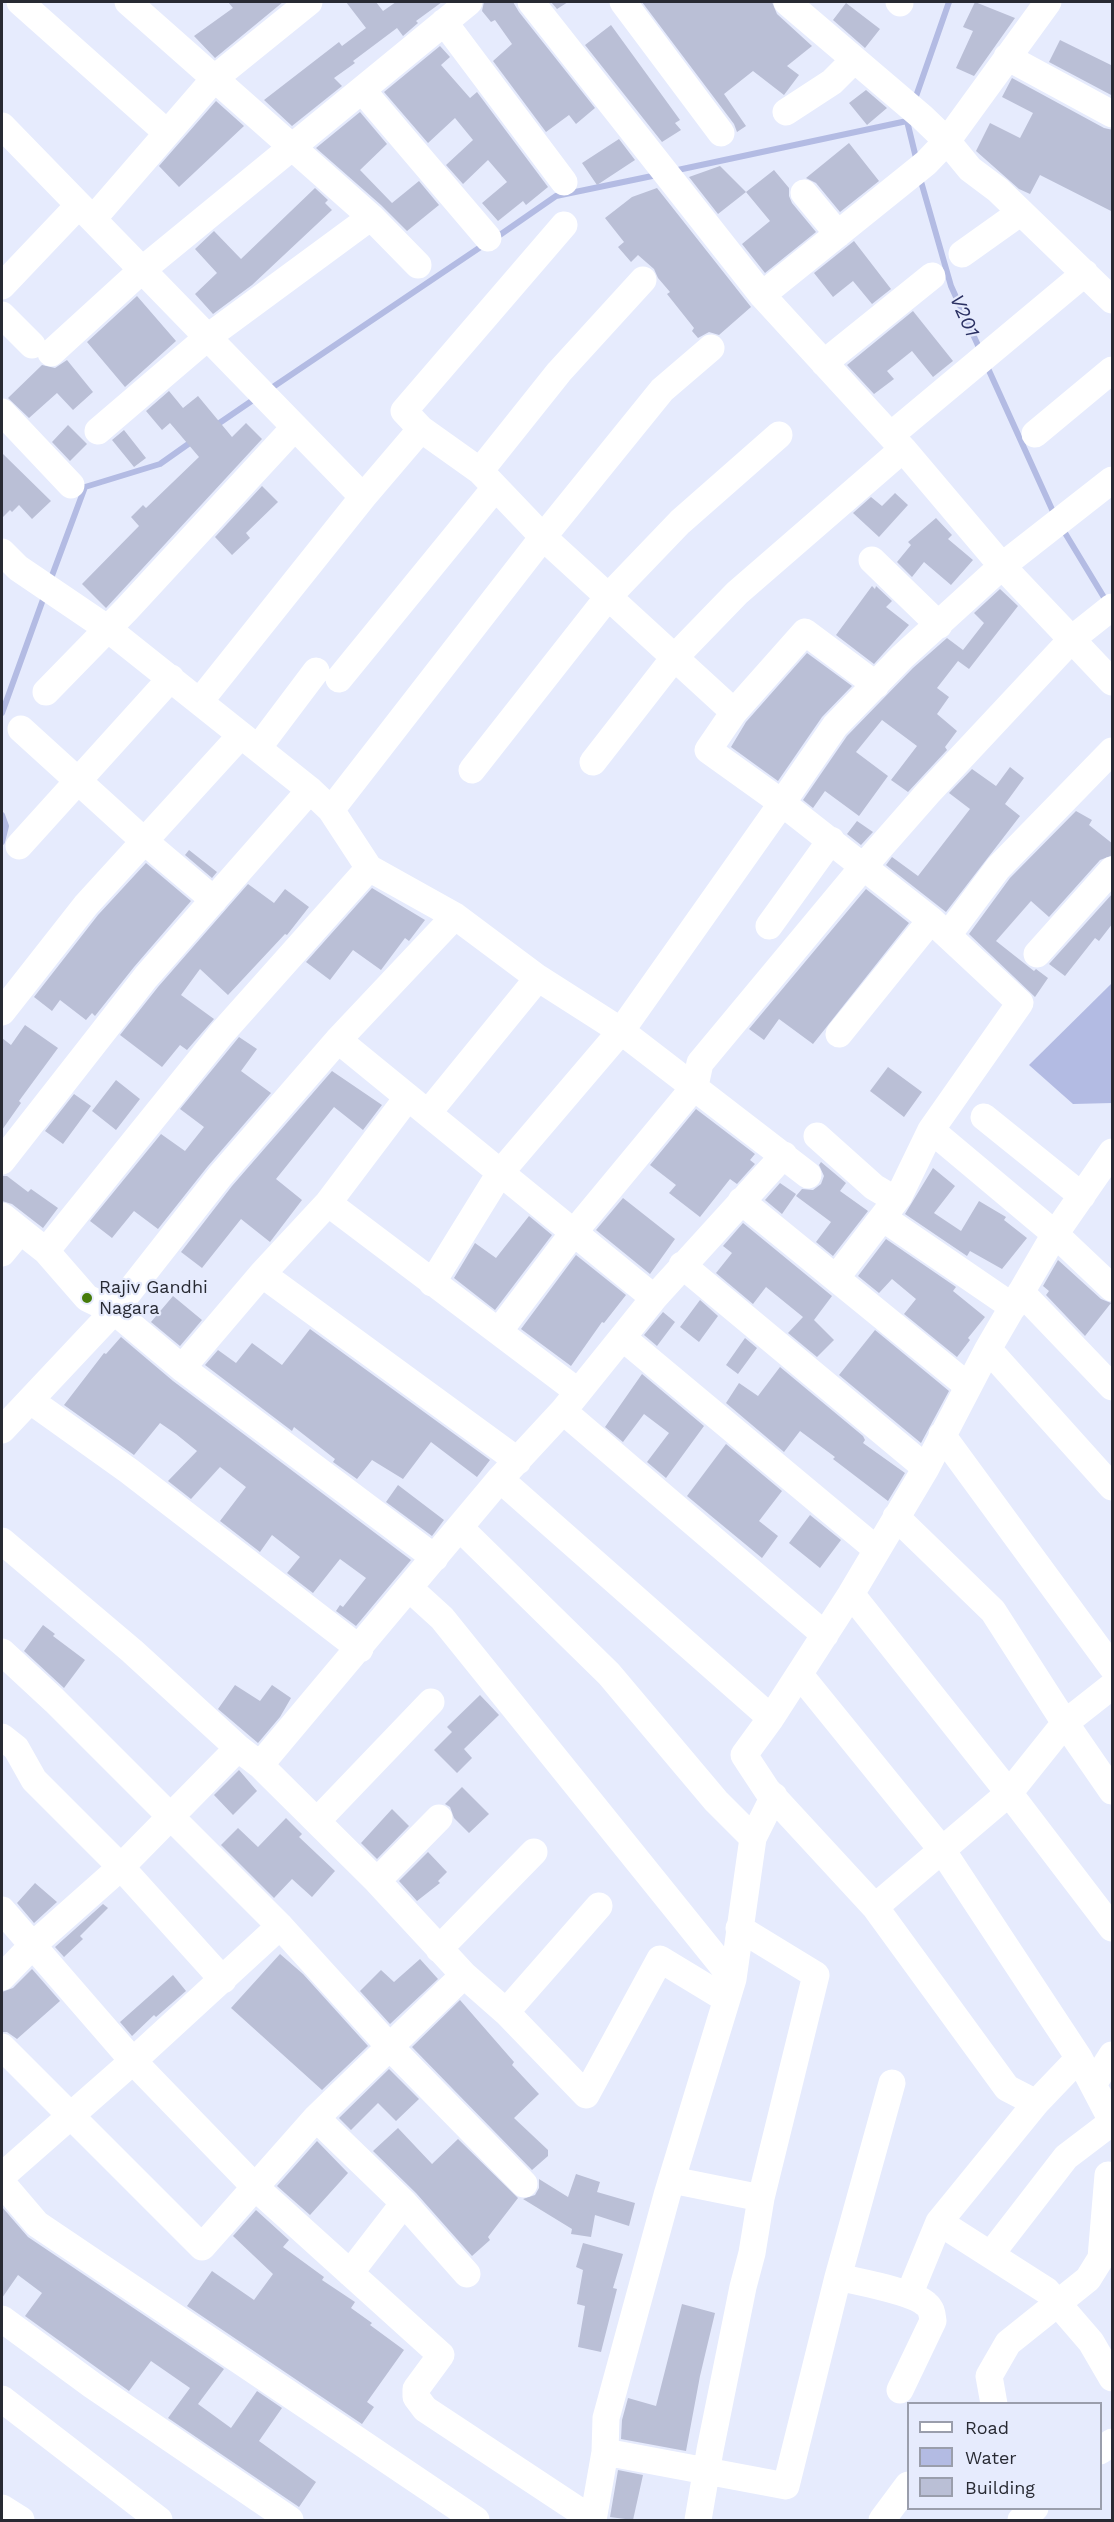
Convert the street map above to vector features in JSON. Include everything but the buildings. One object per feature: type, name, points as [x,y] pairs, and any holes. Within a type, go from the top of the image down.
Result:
[{"type":"street","points":[[20,2],[166,132]]},
{"type":"street","points":[[2,286],[86,212],[166,132],[215,78],[309,2]]},
{"type":"street","points":[[2,315],[42,349],[469,2]]},
{"type":"street","points":[[531,2],[762,295],[897,442],[1002,566],[1113,682]]},
{"type":"street","points":[[623,2],[721,133]]},
{"type":"street","points":[[787,2],[947,141],[970,169],[998,190],[1113,300]]},
{"type":"street","points":[[762,295],[918,169],[947,141],[1048,2]]},
{"type":"street","points":[[147,7],[215,78],[371,217],[418,265]]},
{"type":"street","points":[[444,22],[564,183]]},
{"type":"street","points":[[1007,57],[1113,114]]},
{"type":"street","points":[[786,112],[832,82],[854,60]]},
{"type":"street","points":[[362,90],[488,238]]},
{"type":"street","points":[[2,126],[363,497]]},
{"type":"street","points":[[804,193],[838,234]]},
{"type":"street","points":[[962,254],[1020,212]]},
{"type":"street","points":[[98,430],[208,337],[371,217]]},
{"type":"street","points":[[564,225],[404,411],[421,429],[488,480],[543,537],[734,712]]},
{"type":"street","points":[[593,762],[674,658],[737,593],[897,442],[973,366],[1084,273]]},
{"type":"street","points":[[824,363],[932,276]]},
{"type":"street","points":[[2,1012],[86,905],[143,840],[250,741],[327,675],[488,480],[559,372],[643,280]]},
{"type":"street","points":[[331,810],[543,537],[662,390],[711,348]]},
{"type":"street","points":[[1035,434],[1113,370]]},
{"type":"street","points":[[2,412],[70,485]]},
{"type":"street","points":[[46,692],[296,428]]},
{"type":"street","points":[[200,701],[363,497],[421,429]]},
{"type":"street","points":[[472,770],[608,597],[680,522],[779,435]]},
{"type":"street","points":[[432,1283],[500,1173],[621,1031],[835,726],[902,657],[1002,566],[1113,480]]},
{"type":"street","points":[[2,552],[18,568],[108,629],[310,790],[331,810],[369,868],[455,916],[538,978],[621,1031],[808,1175]]},
{"type":"street","points":[[872,560],[939,625]]},
{"type":"street","points":[[499,1331],[574,1232],[695,1086],[700,1063],[863,867],[928,793],[1073,639],[1108,610]]},
{"type":"street","points":[[836,1278],[889,1209],[931,1130],[1020,1004],[940,928],[831,840],[708,750],[734,712],[805,632],[876,685]]},
{"type":"street","points":[[19,846],[171,678]]},
{"type":"street","points":[[21,729],[143,840],[214,900]]},
{"type":"street","points":[[839,1034],[1113,751]]},
{"type":"street","points":[[2,1161],[146,978],[310,790]]},
{"type":"street","points":[[769,926],[831,840]]},
{"type":"street","points":[[46,1251],[221,1034],[369,868]]},
{"type":"street","points":[[1037,954],[1113,870]]},
{"type":"street","points":[[2,1431],[114,1311],[220,1176],[338,1040],[455,916]]},
{"type":"street","points":[[182,1368],[262,1274],[538,978]]},
{"type":"street","points":[[338,1040],[654,1298]]},
{"type":"street","points":[[984,1118],[1082,1196]]},
{"type":"street","points":[[931,1130],[1055,1234],[1113,1288]]},
{"type":"street","points":[[817,1136],[874,1187],[889,1209],[1017,1299],[1113,1387]]},
{"type":"street","points":[[1036,2103],[1007,2088],[875,1907],[774,1796],[744,1755],[800,1675],[851,1594],[926,1468],[988,1349],[1055,1234],[1113,1152]]},
{"type":"street","points":[[260,1765],[570,1401],[654,1298],[784,1155]]},
{"type":"street","points":[[741,1201],[968,1386]]},
{"type":"street","points":[[328,1203],[499,1331],[570,1401],[825,1635]]},
{"type":"street","points":[[2,1254],[11,1223],[46,1251],[87,1298],[114,1311],[182,1368],[435,1558]]},
{"type":"street","points":[[682,1266],[926,1468]]},
{"type":"street","points":[[262,1274],[509,1470],[771,1718]]},
{"type":"street","points":[[623,1338],[876,1550]]},
{"type":"street","points":[[988,1349],[1113,1487]]},
{"type":"street","points":[[31,1401],[129,1471],[360,1649]]},
{"type":"street","points":[[942,1435],[1113,1667]]},
{"type":"street","points":[[896,1517],[993,1611],[1065,1723],[1113,1791]]},
{"type":"street","points":[[460,1528],[609,1674],[716,1801],[753,1838]]},
{"type":"street","points":[[2,1541],[132,1651],[238,1748],[260,1765],[376,1881],[464,1975],[506,2012],[586,2095],[660,1959],[730,1989]]},
{"type":"street","points":[[410,1588],[442,1618],[730,1989]]},
{"type":"street","points":[[851,1594],[1113,1928]]},
{"type":"street","points":[[2,1652],[55,1701],[280,1926],[389,2046],[524,2184]]},
{"type":"street","points":[[800,1675],[942,1850],[1079,2058],[1113,2121],[1066,2157],[991,2254]]},
{"type":"street","points":[[875,1907],[1009,1793],[1065,1723],[1113,1686]]},
{"type":"street","points":[[317,1821],[431,1702]]},
{"type":"street","points":[[2,1737],[16,1748],[34,1780],[121,1867],[223,1980]]},
{"type":"street","points":[[2,1977],[33,1945],[121,1867],[238,1748]]},
{"type":"street","points":[[2,1910],[132,2061],[256,2188],[441,2355],[416,2389],[416,2397],[425,2409],[593,2520],[604,2452],[606,2418],[672,2180],[730,1989],[753,1838],[774,1796]]},
{"type":"street","points":[[376,1881],[439,1818]]},
{"type":"street","points":[[439,1949],[534,1852]]},
{"type":"street","points":[[506,2012],[599,1906]]},
{"type":"street","points":[[2,2176],[223,1980],[280,1926]]},
{"type":"street","points":[[698,2520],[761,2198],[816,1975],[739,1928]]},
{"type":"street","points":[[2,2047],[68,2116],[202,2247],[316,2118],[464,1975]]},
{"type":"street","points":[[1094,2083],[1113,2055]]},
{"type":"street","points":[[909,2295],[939,2222],[1036,2103],[1079,2058]]},
{"type":"street","points":[[604,2452],[786,2487],[838,2277],[892,2083]]},
{"type":"street","points":[[316,2118],[404,2203],[467,2274]]},
{"type":"street","points":[[994,2402],[990,2376],[1008,2343],[1088,2279],[1101,2258],[1108,2175]]},
{"type":"street","points":[[672,2180],[761,2198]]},
{"type":"street","points":[[2,2183],[37,2224],[476,2520]]},
{"type":"street","points":[[350,2272],[404,2203]]},
{"type":"street","points":[[939,2222],[1047,2291],[1091,2342],[1113,2378]]},
{"type":"street","points":[[838,2277],[909,2295],[924,2302],[932,2310],[933,2321],[900,2391]]},
{"type":"street","points":[[2,2319],[92,2385],[290,2520]]},
{"type":"street","points":[[2,2399],[159,2520]]},
{"type":"street","points":[[882,2520],[907,2488]]},
{"type":"street","points":[[2,2508],[21,2520]]},
{"type":"street","points":[[1021,2520],[1033,2510]]},
{"type":"water","points":[[1112,983],[1112,1103],[1073,1104],[1029,1065]]},
{"type":"waterway","name":"V201","points":[[914,102],[949,2]]},
{"type":"waterway","name":"V201","points":[[908,117],[917,162]]},
{"type":"waterway","points":[[673,171],[907,121]]},
{"type":"waterway","points":[[494,239],[556,196],[657,175]]},
{"type":"waterway","name":"V201","points":[[920,178],[951,286],[981,352]]},
{"type":"waterway","points":[[267,391],[485,244]]},
{"type":"waterway","name":"V201","points":[[986,364],[1055,516]]},
{"type":"waterway","points":[[215,426],[256,398]]},
{"type":"waterway","points":[[50,581],[85,487],[160,464],[194,440]]},
{"type":"waterway","name":"V201","points":[[1062,528],[1108,604]]},
{"type":"waterway","points":[[2,713],[45,594]]},
{"type":"waterway","points":[[2,815],[6,826],[2,842]]},
{"type":"place","name":"Rajiv Gandhi Nagara","points":[[87,1298]]}]
